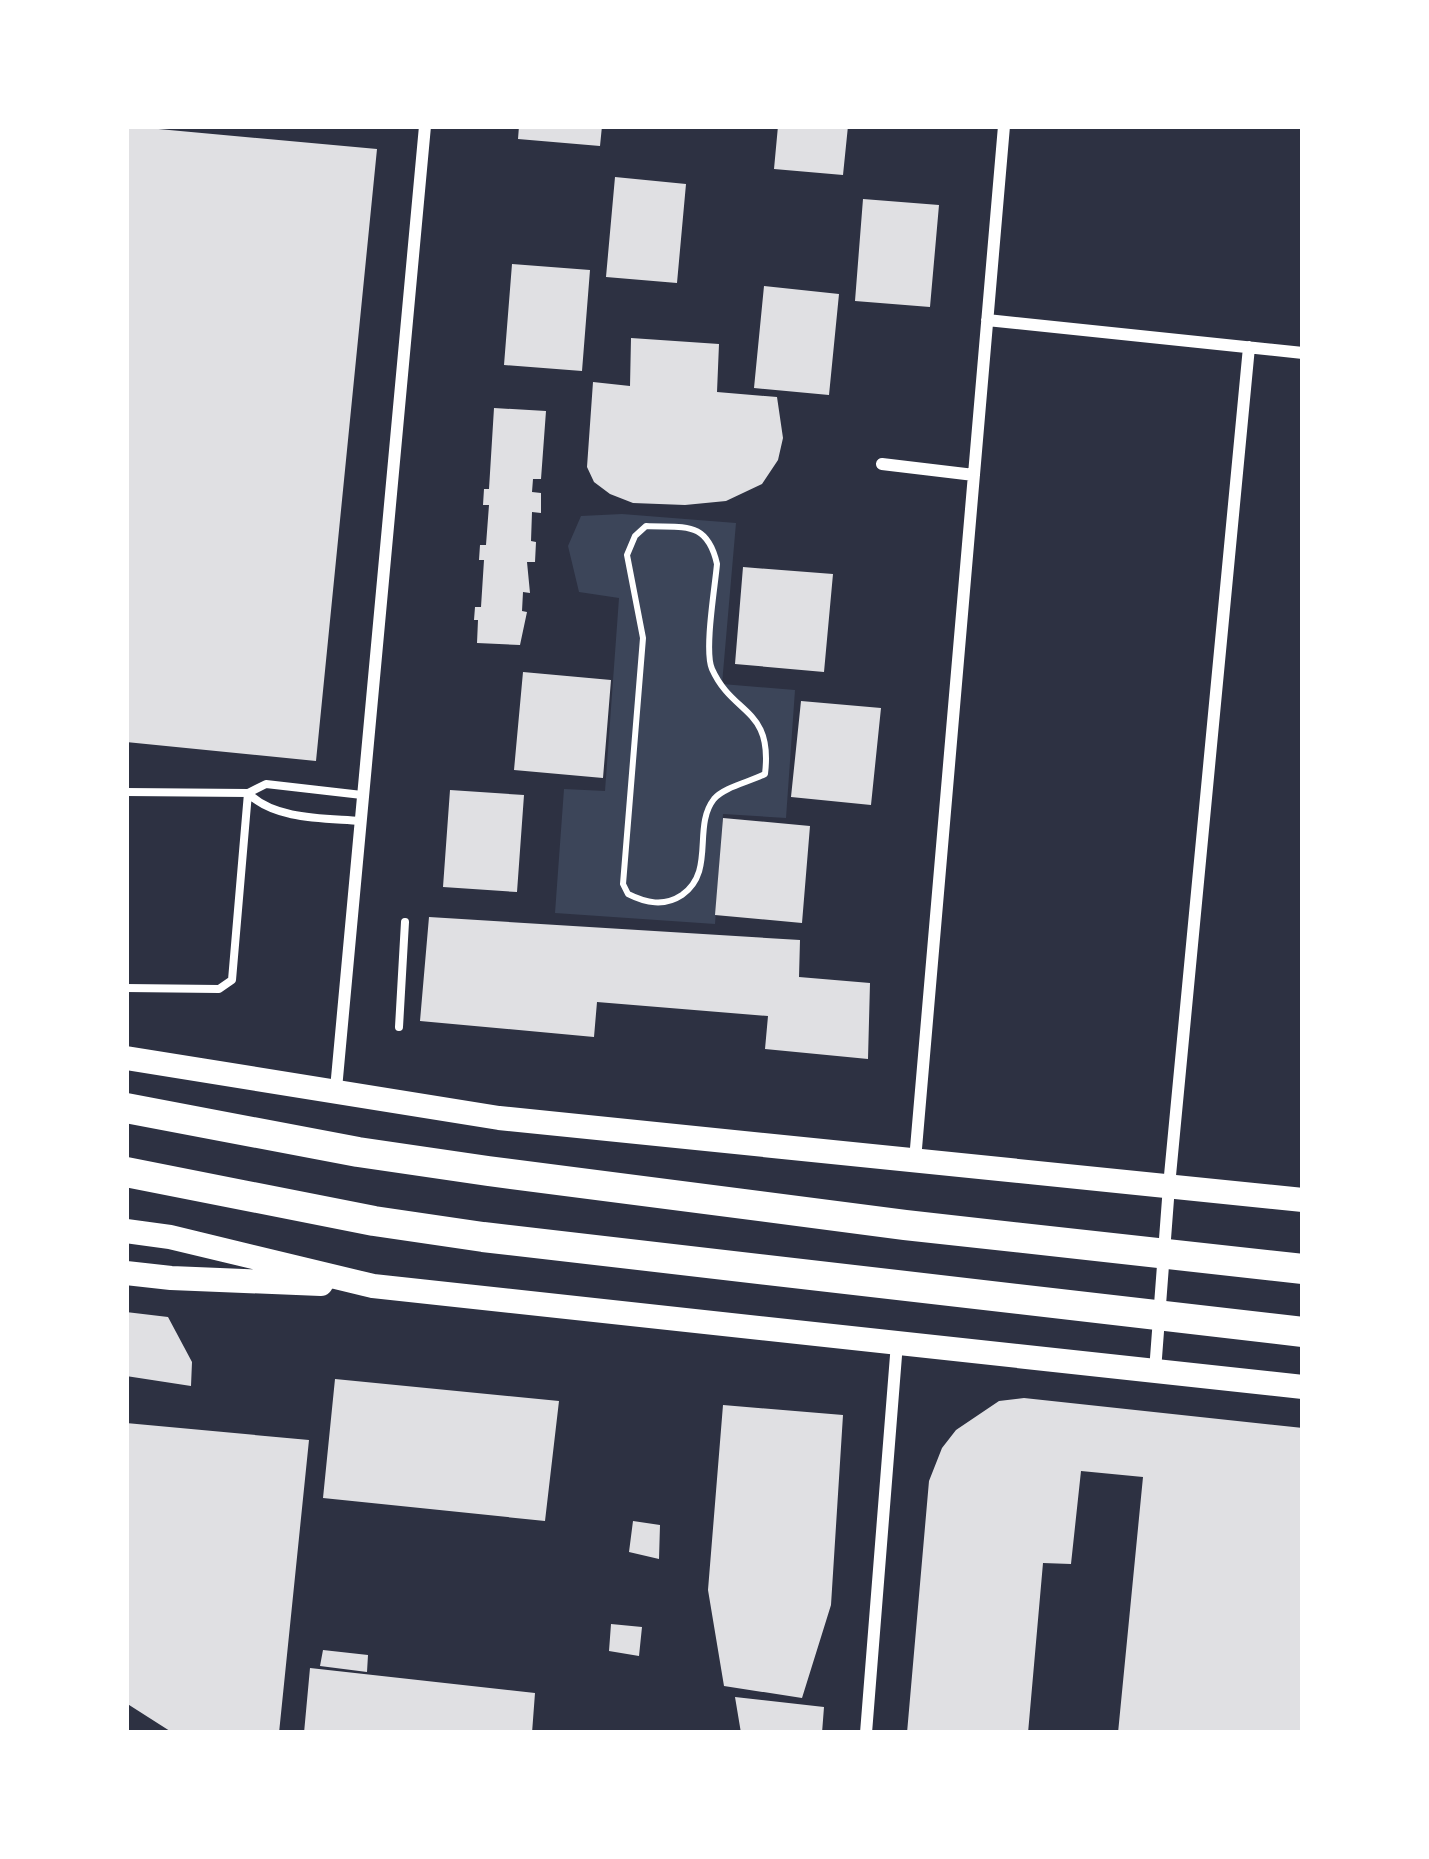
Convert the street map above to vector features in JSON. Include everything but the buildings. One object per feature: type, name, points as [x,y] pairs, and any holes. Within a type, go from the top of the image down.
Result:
[{"type":"highway","points":[[126,1108],[488,1171],[1303,1269]]},
{"type":"highway","points":[[126,1172],[374,1221],[483,1237],[1303,1332]]},
{"type":"main road","points":[[126,1058],[499,1118],[1303,1200]]},
{"type":"main road","points":[[126,1232],[170,1237],[373,1286]]},
{"type":"main road","points":[[126,1273],[373,1286],[1303,1387]]},
{"type":"street","points":[[336,1089],[425,126]]},
{"type":"street","points":[[915,1160],[1004,126]]},
{"type":"street","points":[[987,320],[1303,353]]},
{"type":"street","points":[[1155,1370],[1249,347]]},
{"type":"street","points":[[882,464],[974,475]]},
{"type":"street","points":[[866,1733],[897,1342]]},
{"type":"lane","points":[[126,792],[248,793],[266,784],[362,795]]},
{"type":"lane","points":[[248,793],[260,805],[311,818],[360,821]]},
{"type":"lane","points":[[126,988],[219,989],[232,980],[248,793]]},
{"type":"lane","points":[[399,1027],[405,922]]},
{"type":"path","points":[[646,526],[693,528],[706,535],[713,548],[717,564],[710,666],[730,695],[754,714],[768,749],[765,774],[718,793],[706,810],[696,884],[677,898],[644,901],[628,894],[622,884],[643,638],[627,555],[635,536],[646,526]]},
{"type":"shaded area","points":[[622,514],[736,523],[722,684],[795,690],[786,818],[723,814],[715,924],[555,913],[564,789],[605,791],[619,598],[579,592],[568,546],[581,516]]}]
